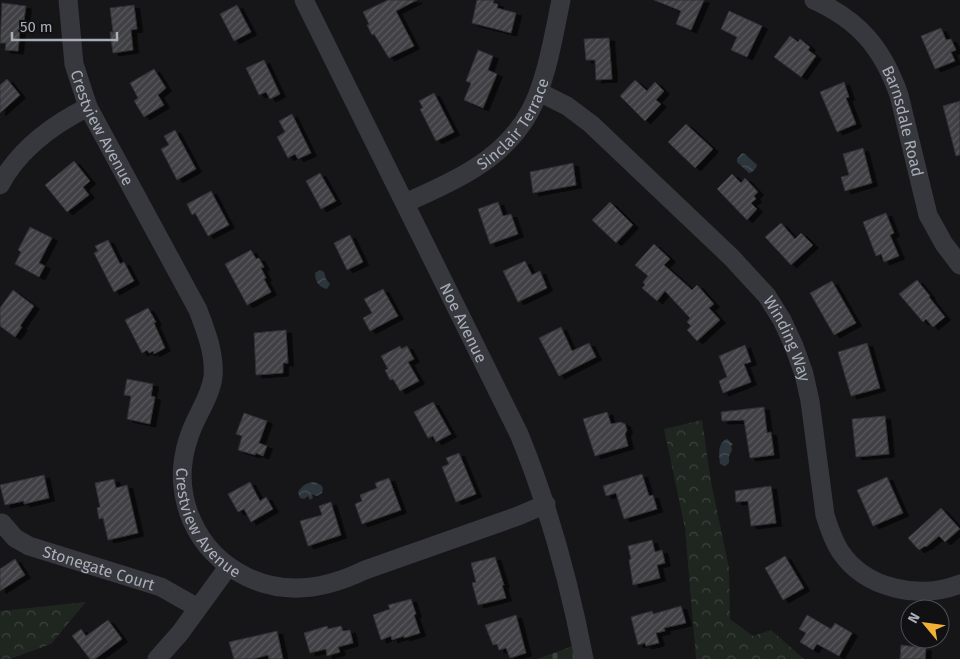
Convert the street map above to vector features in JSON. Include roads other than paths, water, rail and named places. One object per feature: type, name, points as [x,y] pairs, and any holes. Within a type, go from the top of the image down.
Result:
[{"type":"street","name":"Crestview Avenue","points":[[68,0],[74,64],[88,107],[198,310],[211,349],[213,378],[208,396],[188,439],[183,458],[182,477],[184,496],[192,523],[214,555],[228,567],[254,580],[272,586],[311,588],[348,578],[365,570],[518,516],[546,504]]},
{"type":"street","name":"Noe Avenue","points":[[304,0],[519,434],[546,504],[560,551],[584,659]]},
{"type":"street","name":"Sinclair Terrace","points":[[405,202],[445,186],[470,172],[508,143],[520,128],[530,112],[538,92],[561,0]]},
{"type":"street","name":"Barnsdale Road","points":[[814,0],[847,17],[874,44],[884,60],[893,77],[899,95],[928,215],[944,244],[960,265]]},
{"type":"street","name":"Winding Way","points":[[538,92],[568,106],[592,124],[732,258],[767,296],[786,329],[804,374],[810,402],[825,515],[831,534],[846,558],[867,577],[894,588],[912,591],[932,591],[960,584]]},
{"type":"street","points":[[0,185],[6,173],[18,158],[38,138],[53,126],[88,107]]},
{"type":"street","name":"Stonegate Court","points":[[2,523],[15,538],[29,546],[161,587],[198,608]]},
{"type":"street","points":[[157,659],[180,633],[228,567]]},
{"type":"water","points":[[742,153],[757,165],[752,172],[749,173],[737,162]]},
{"type":"water","points":[[320,270],[324,272],[330,284],[327,289],[320,286],[316,279],[315,273]]},
{"type":"water","points":[[727,439],[733,444],[731,446],[729,463],[725,466],[720,464],[719,450],[722,443]]},
{"type":"water","points":[[314,482],[321,485],[323,488],[322,493],[317,496],[311,494],[313,498],[310,500],[308,496],[304,499],[300,498],[298,492],[301,488]]}]
